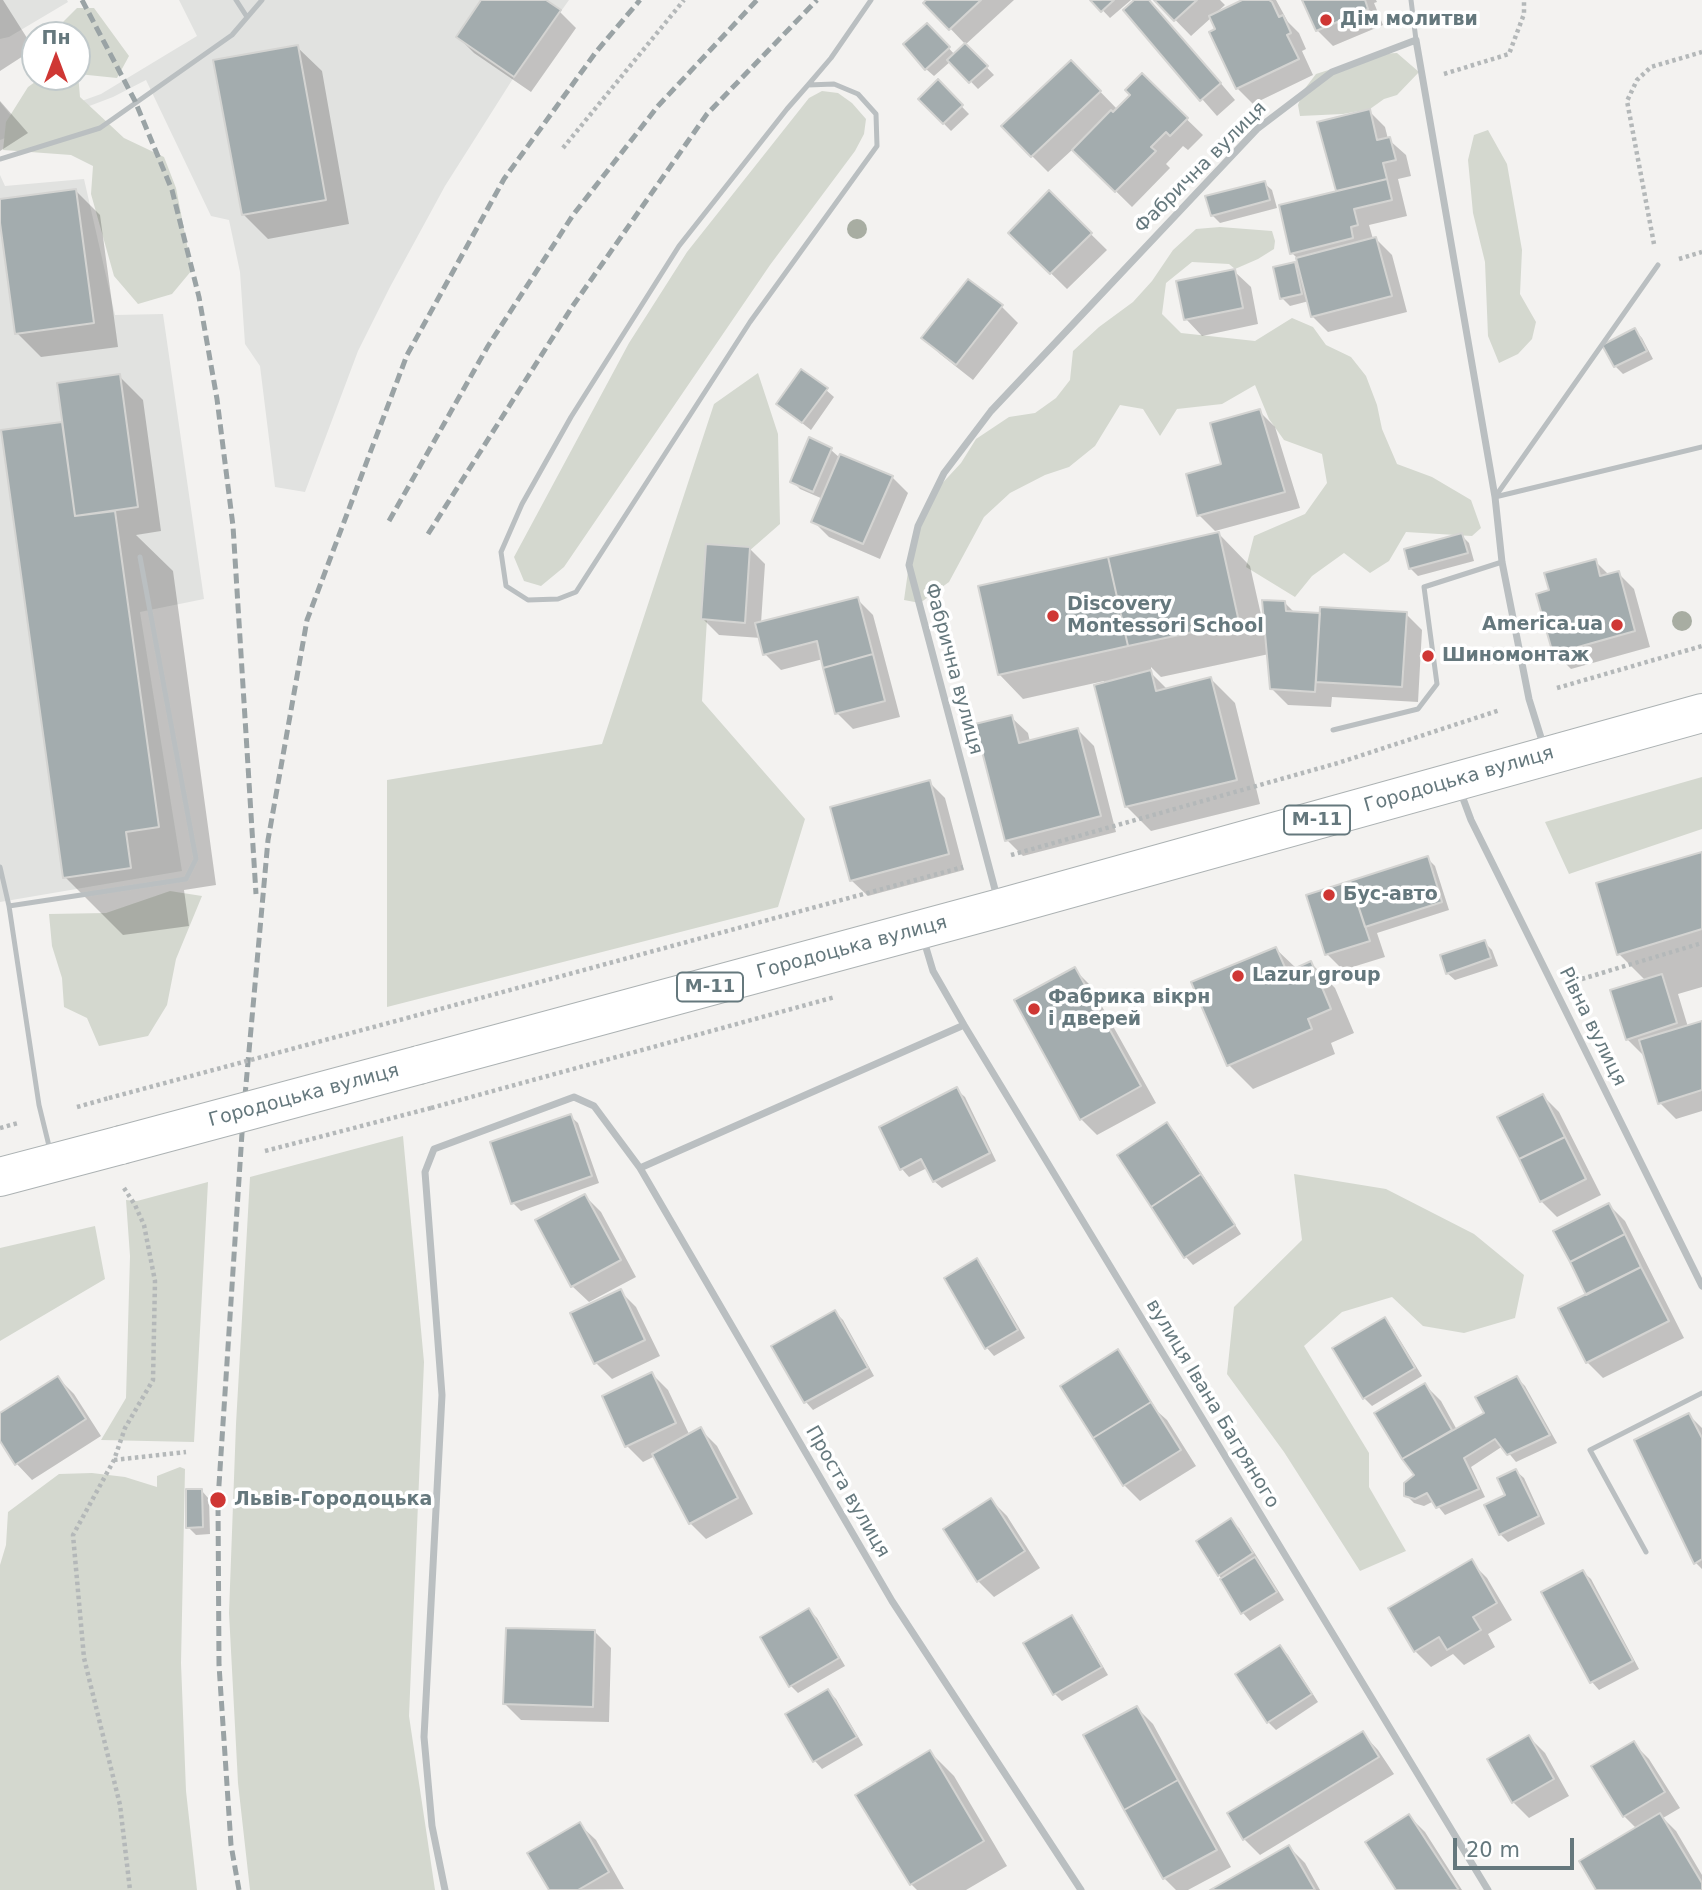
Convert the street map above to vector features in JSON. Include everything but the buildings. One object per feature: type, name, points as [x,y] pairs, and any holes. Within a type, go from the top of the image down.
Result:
[{"type":"main road","name":"Городоцька вулиця","points":[[0,1177],[920,930],[1702,713]]},
{"type":"street","points":[[1416,40],[1495,497],[1502,562],[1529,699],[1546,755]]},
{"type":"street","name":"Фабрична вулиця","points":[[1000,908],[909,565],[918,526],[943,473],[991,411],[1257,129],[1332,72],[1416,40]]},
{"type":"street","name":"Рівна вулиця","points":[[1457,781],[1471,820],[1702,1286]]},
{"type":"street","name":"вулиця Івана Багряного","points":[[920,930],[933,971],[964,1025],[1488,1890]]},
{"type":"street","points":[[640,1168],[964,1025]]},
{"type":"street","name":"Проста вулиця","points":[[445,1890],[432,1826],[424,1737],[442,1395],[425,1172],[434,1149],[574,1097],[594,1106],[640,1168],[892,1601],[1081,1890]]},
{"type":"lane","points":[[236,0],[247,17]]},
{"type":"lane","points":[[0,159],[100,128],[232,35],[262,0]]},
{"type":"lane","points":[[808,85],[834,84],[858,94],[876,114],[877,146],[750,322],[576,592],[558,599],[528,600],[506,586],[501,552],[522,504],[571,416],[679,246],[808,85],[831,58],[871,0]]},
{"type":"lane","points":[[1411,0],[1416,40]]},
{"type":"lane","points":[[1495,497],[1658,265]]},
{"type":"lane","points":[[1495,497],[1702,447]]},
{"type":"lane","points":[[9,906],[186,879],[196,859],[140,557]]},
{"type":"lane","points":[[1332,730],[1418,709],[1437,684],[1424,587],[1502,562]]},
{"type":"lane","points":[[0,867],[9,906],[39,1105],[54,1163]]},
{"type":"lane","points":[[1646,1552],[1590,1450],[1702,1394]]},
{"type":"path","points":[[563,148],[684,0]]},
{"type":"path","points":[[1423,80],[1509,54],[1524,15],[1524,0]]},
{"type":"path","points":[[1658,265],[1627,101],[1637,80],[1651,67],[1702,52]]},
{"type":"path","points":[[1557,688],[1702,646]]},
{"type":"path","points":[[1000,858],[1338,763],[1500,710]]},
{"type":"path","points":[[77,1107],[964,867]]},
{"type":"path","points":[[1554,987],[1702,943]]},
{"type":"path","points":[[262,1152],[840,996]]},
{"type":"path","points":[[0,1128],[18,1123]]},
{"type":"path","points":[[124,1188],[144,1225],[155,1281],[153,1380],[125,1428],[114,1461],[73,1535],[84,1658],[120,1805],[130,1890]]},
{"type":"path","points":[[114,1461],[186,1452]]},
{"type":"shaded area","points":[[0,0],[67,0],[68,2],[36,21],[21,21],[21,30],[0,39]]},
{"type":"shaded area","points":[[179,0],[569,0],[514,77],[445,186],[390,287],[358,351],[305,492],[275,487],[260,366],[245,344],[240,272],[229,220],[211,216],[146,80],[113,97],[0,140],[0,102],[18,124],[101,94],[197,36]]},
{"type":"shaded area","points":[[77,8],[94,8],[129,56],[117,78],[91,75],[91,21],[64,21]]},
{"type":"shaded area","points":[[1397,53],[1419,72],[1397,95],[1384,99],[1370,109],[1343,114],[1300,116],[1298,105],[1303,91],[1316,74],[1378,54]]},
{"type":"shaded area","points":[[25,91],[79,91],[80,97],[124,138],[164,157],[176,188],[192,270],[172,294],[138,304],[114,276],[91,194],[93,166],[71,155],[3,150],[6,122]]},
{"type":"shaded area","points":[[822,91],[838,93],[852,103],[866,119],[864,134],[855,151],[770,265],[564,567],[541,586],[524,581],[514,557],[629,343],[687,252],[809,98]]},
{"type":"shaded area","points":[[1488,130],[1507,164],[1522,250],[1520,294],[1536,322],[1532,339],[1518,354],[1499,363],[1488,336],[1485,262],[1473,213],[1468,160],[1474,135]]},
{"type":"shaded area","points":[[0,175],[5,186],[84,179],[115,315],[163,314],[204,599],[140,612],[182,871],[0,902]]},
{"type":"shaded area","points":[[1220,227],[1272,231],[1274,249],[1235,269],[1229,264],[1192,262],[1166,283],[1162,314],[1181,333],[1255,341],[1292,318],[1313,327],[1326,345],[1351,357],[1366,376],[1377,405],[1382,429],[1397,464],[1432,477],[1471,500],[1481,528],[1472,536],[1406,532],[1389,561],[1370,573],[1344,553],[1312,576],[1295,597],[1246,567],[1254,536],[1305,514],[1327,483],[1322,454],[1284,440],[1269,419],[1255,385],[1222,404],[1177,409],[1160,436],[1143,409],[1120,405],[1095,446],[1069,467],[1045,475],[1010,493],[984,517],[949,582],[920,603],[904,600],[912,543],[936,490],[961,463],[976,439],[1009,417],[1035,413],[1056,398],[1070,380],[1073,351],[1099,327],[1133,302],[1152,281],[1173,250],[1196,229]]},
{"type":"shaded area","points":[[758,373],[778,434],[780,524],[709,586],[702,701],[805,819],[778,907],[387,1007],[387,780],[602,744],[714,404]]},
{"type":"shaded area","points":[[1702,777],[1702,829],[1569,874],[1545,822]]},
{"type":"shaded area","points":[[170,891],[202,896],[176,959],[167,1005],[148,1036],[99,1046],[87,1018],[64,1007],[62,978],[52,946],[49,914],[106,913]]},
{"type":"shaded area","points":[[403,1136],[424,1362],[409,1716],[435,1890],[250,1890],[238,1783],[229,1613],[236,1424],[250,1177]]},
{"type":"shaded area","points":[[1294,1174],[1386,1189],[1474,1234],[1524,1275],[1515,1318],[1464,1333],[1423,1326],[1392,1297],[1342,1312],[1304,1346],[1369,1453],[1369,1487],[1406,1551],[1360,1571],[1284,1452],[1227,1374],[1234,1307],[1302,1240]]},
{"type":"shaded area","points":[[208,1182],[194,1442],[101,1440],[126,1398],[130,1256],[126,1200],[137,1201]]},
{"type":"shaded area","points":[[95,1226],[105,1279],[0,1341],[0,1248]]},
{"type":"shaded area","points":[[180,1467],[185,1469],[181,1663],[186,1791],[197,1890],[0,1890],[0,1565],[6,1545],[8,1512],[59,1474],[92,1473],[125,1477],[157,1487],[157,1476]]},
{"type":"railway","points":[[82,0],[135,101],[172,190],[199,297],[217,399],[233,526],[256,894]]},
{"type":"railway","points":[[239,1890],[231,1845],[219,1665],[218,1500],[243,1118],[268,840],[307,620],[407,355],[504,179],[596,52],[640,0]]},
{"type":"railway","points":[[389,521],[488,346],[573,215],[658,106],[757,0]]},
{"type":"railway","points":[[428,534],[572,307],[707,114],[817,0]]},
{"type":"place","name":"Дім молитви","points":[[1326,20]]},
{"type":"place","name":"Discovery Montessori School","points":[[1053,616]]},
{"type":"place","name":"America.ua","points":[[1617,625]]},
{"type":"place","name":"Шиномонтаж","points":[[1428,656]]},
{"type":"place","name":"Бус-авто","points":[[1329,895]]},
{"type":"place","name":"Lazur group","points":[[1238,976]]},
{"type":"place","name":"Фабрика вікрн і дверей","points":[[1034,1009]]},
{"type":"place","name":"Львів-Городоцька","points":[[218,1500]]}]
